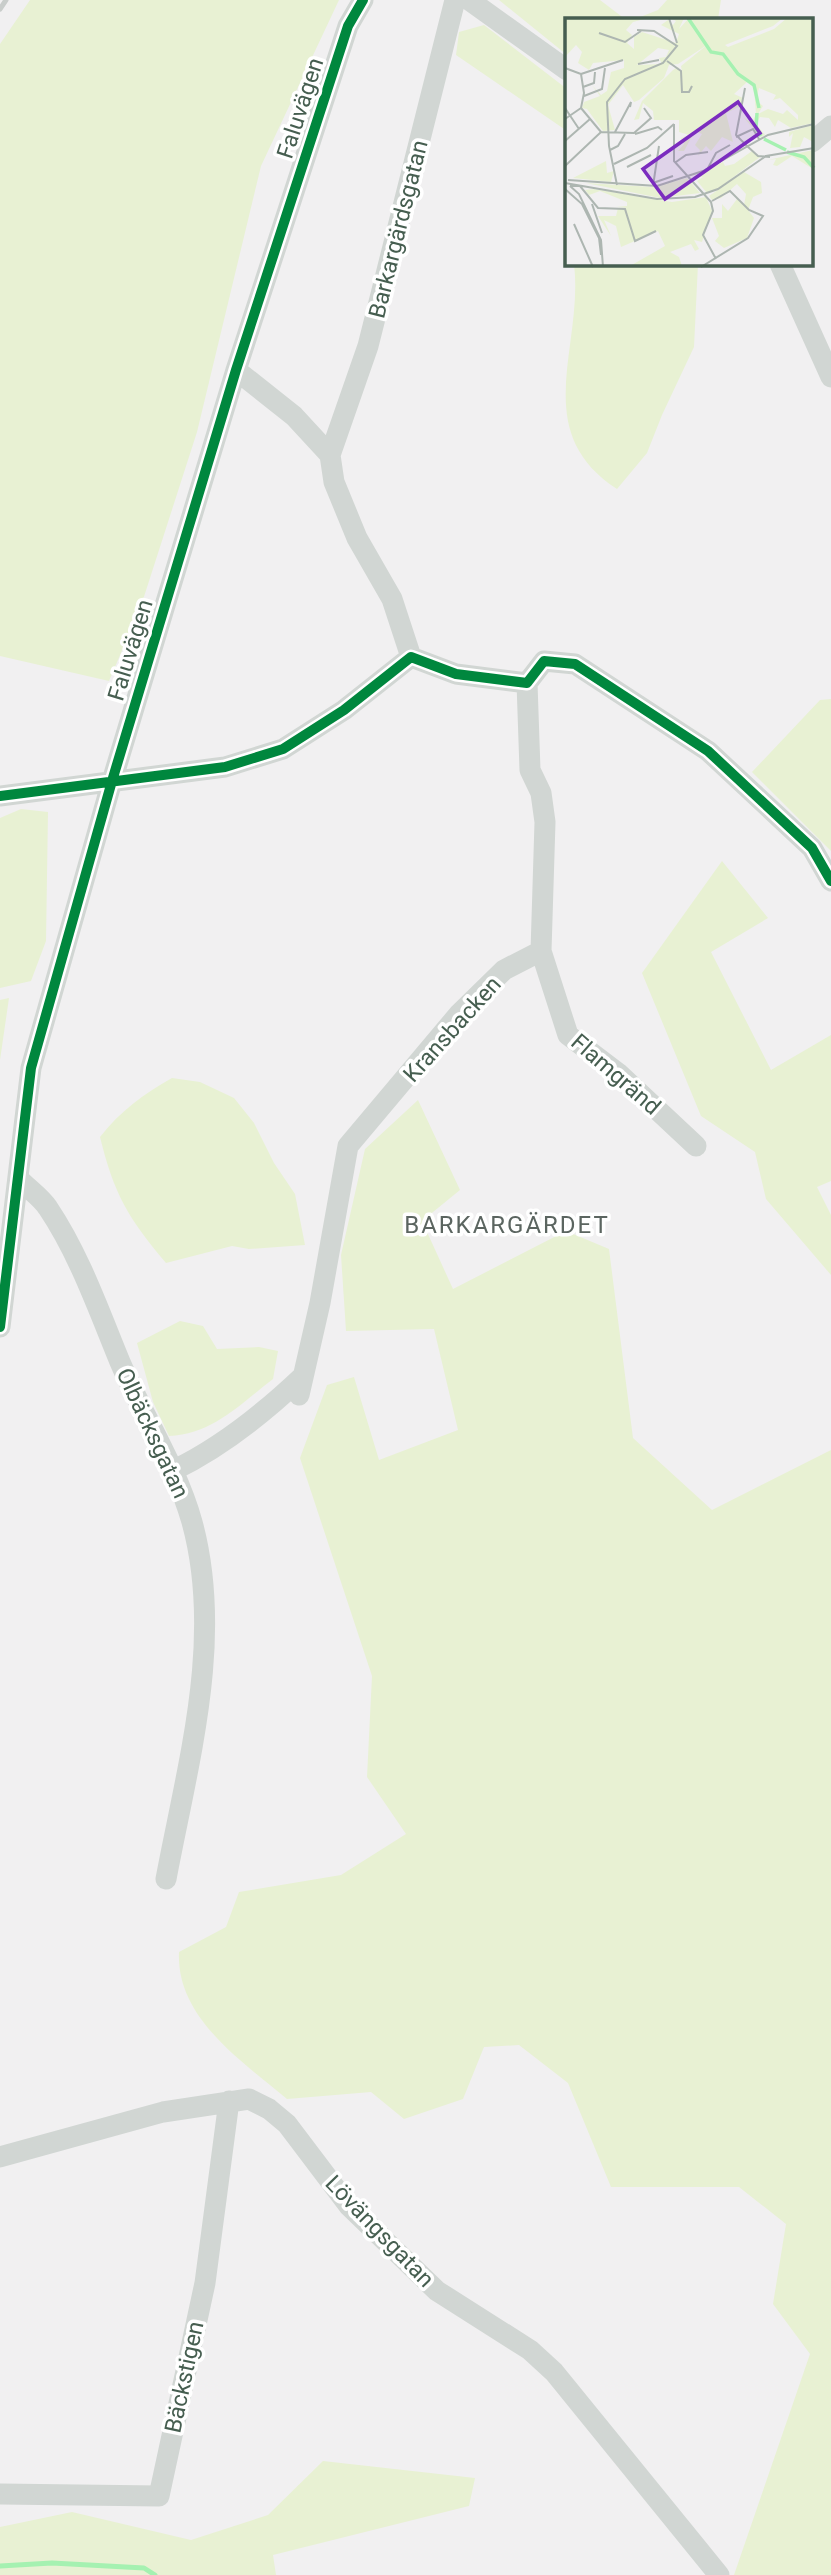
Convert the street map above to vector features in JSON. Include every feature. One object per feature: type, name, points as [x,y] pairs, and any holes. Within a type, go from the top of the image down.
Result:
[{"type":"street","name":"Faluvägen","points":[[0,1327],[31,1068],[112,781],[236,370],[348,26],[363,0]]},
{"type":"street","name":"Barkargärdsgatan","points":[[330,456],[368,346],[455,0]]},
{"type":"street","points":[[469,0],[565,68]]},
{"type":"street","points":[[814,140],[831,126]]},
{"type":"street","points":[[781,266],[831,377]]},
{"type":"street","points":[[236,370],[294,416],[330,456],[334,482],[357,538],[392,599],[411,657]]},
{"type":"street","points":[[0,796],[225,767],[284,749],[344,710],[411,657]]},
{"type":"street","points":[[411,657],[456,674],[527,683]]},
{"type":"street","points":[[541,951],[545,822],[541,793],[530,770],[527,683],[544,660],[575,664],[644,706],[708,751],[812,848],[831,881]]},
{"type":"street","name":"Flamgränd","points":[[541,951],[568,1035],[618,1073],[696,1146]]},
{"type":"street","name":"Kransbacken","points":[[174,1470],[201,1457],[300,1386],[320,1303],[348,1146],[459,1014],[504,970],[541,951]]},
{"type":"street","name":"Olbäcksgatan","points":[[18,1178],[47,1206],[91,1291],[131,1387],[174,1470],[192,1522],[206,1599],[202,1676],[166,1879]]},
{"type":"street","name":"Lövängsgatan","points":[[0,2157],[163,2112],[249,2099],[270,2109],[287,2124],[349,2206],[386,2244],[437,2291],[530,2350],[554,2372],[719,2575]]},
{"type":"street","name":"Bäckstigen","points":[[0,2494],[159,2496],[205,2283],[229,2101]]},
{"type":"green space","points":[[30,0],[339,0],[261,166],[197,432],[141,606],[109,681],[0,656],[0,44]]},
{"type":"green space","points":[[499,0],[600,0],[624,18],[565,18],[565,53]]},
{"type":"green space","points":[[667,0],[721,0],[718,18],[638,18],[658,10]]},
{"type":"green space","points":[[484,25],[565,87],[565,130],[456,55],[459,32]]},
{"type":"green space","points":[[574,266],[698,266],[694,347],[647,453],[617,489],[590,466],[574,441],[567,414],[566,386],[575,295]]},
{"type":"green space","points":[[831,699],[831,851],[752,772],[820,700]]},
{"type":"green space","points":[[21,809],[48,812],[46,941],[31,981],[0,988],[0,818]]},
{"type":"green space","points":[[722,861],[768,918],[711,952],[771,1070],[831,1035],[831,1181],[817,1187],[831,1215],[831,1275],[766,1199],[755,1152],[701,1116],[642,973]]},
{"type":"green space","points":[[9,998],[0,1060],[0,1000]]},
{"type":"green space","points":[[172,1078],[200,1082],[234,1098],[254,1123],[274,1163],[295,1194],[305,1245],[249,1249],[232,1246],[166,1263],[153,1247],[132,1218],[117,1190],[100,1137],[133,1104]]},
{"type":"green space","points":[[418,1100],[460,1190],[422,1221],[453,1289],[566,1231],[609,1249],[633,1438],[712,1510],[831,1450],[831,2575],[734,2575],[810,2354],[773,2304],[786,2224],[739,2187],[611,2187],[568,2083],[519,2045],[484,2047],[463,2099],[404,2119],[371,2092],[287,2099],[215,2036],[188,1997],[181,1976],[179,1952],[226,1927],[239,1892],[341,1875],[406,1834],[367,1777],[372,1676],[300,1458],[327,1385],[354,1377],[379,1460],[458,1430],[434,1329],[346,1331],[341,1255],[365,1149]]},
{"type":"green space","points":[[180,1321],[203,1326],[217,1349],[259,1347],[278,1351],[273,1379],[237,1408],[199,1430],[169,1436],[153,1402],[137,1343]]},
{"type":"green space","points":[[323,2461],[475,2478],[469,2506],[273,2555],[276,2575],[0,2575],[0,2527],[72,2512],[191,2540],[268,2515]]},
{"type":"waterway","points":[[0,2566],[52,2563],[144,2568],[155,2575]]},
{"type":"railway","points":[[0,9],[6,0]]},
{"type":"cycle path","points":[[0,1327],[31,1068],[112,781],[236,370],[348,26],[363,0]]},
{"type":"cycle path","points":[[0,796],[225,767],[283,749],[344,710],[411,657],[456,674],[527,683],[544,661],[575,664],[708,751],[812,848],[831,881]]},
{"type":"district","name":"BARKARGÄRDET","points":[[507,1225]]}]
